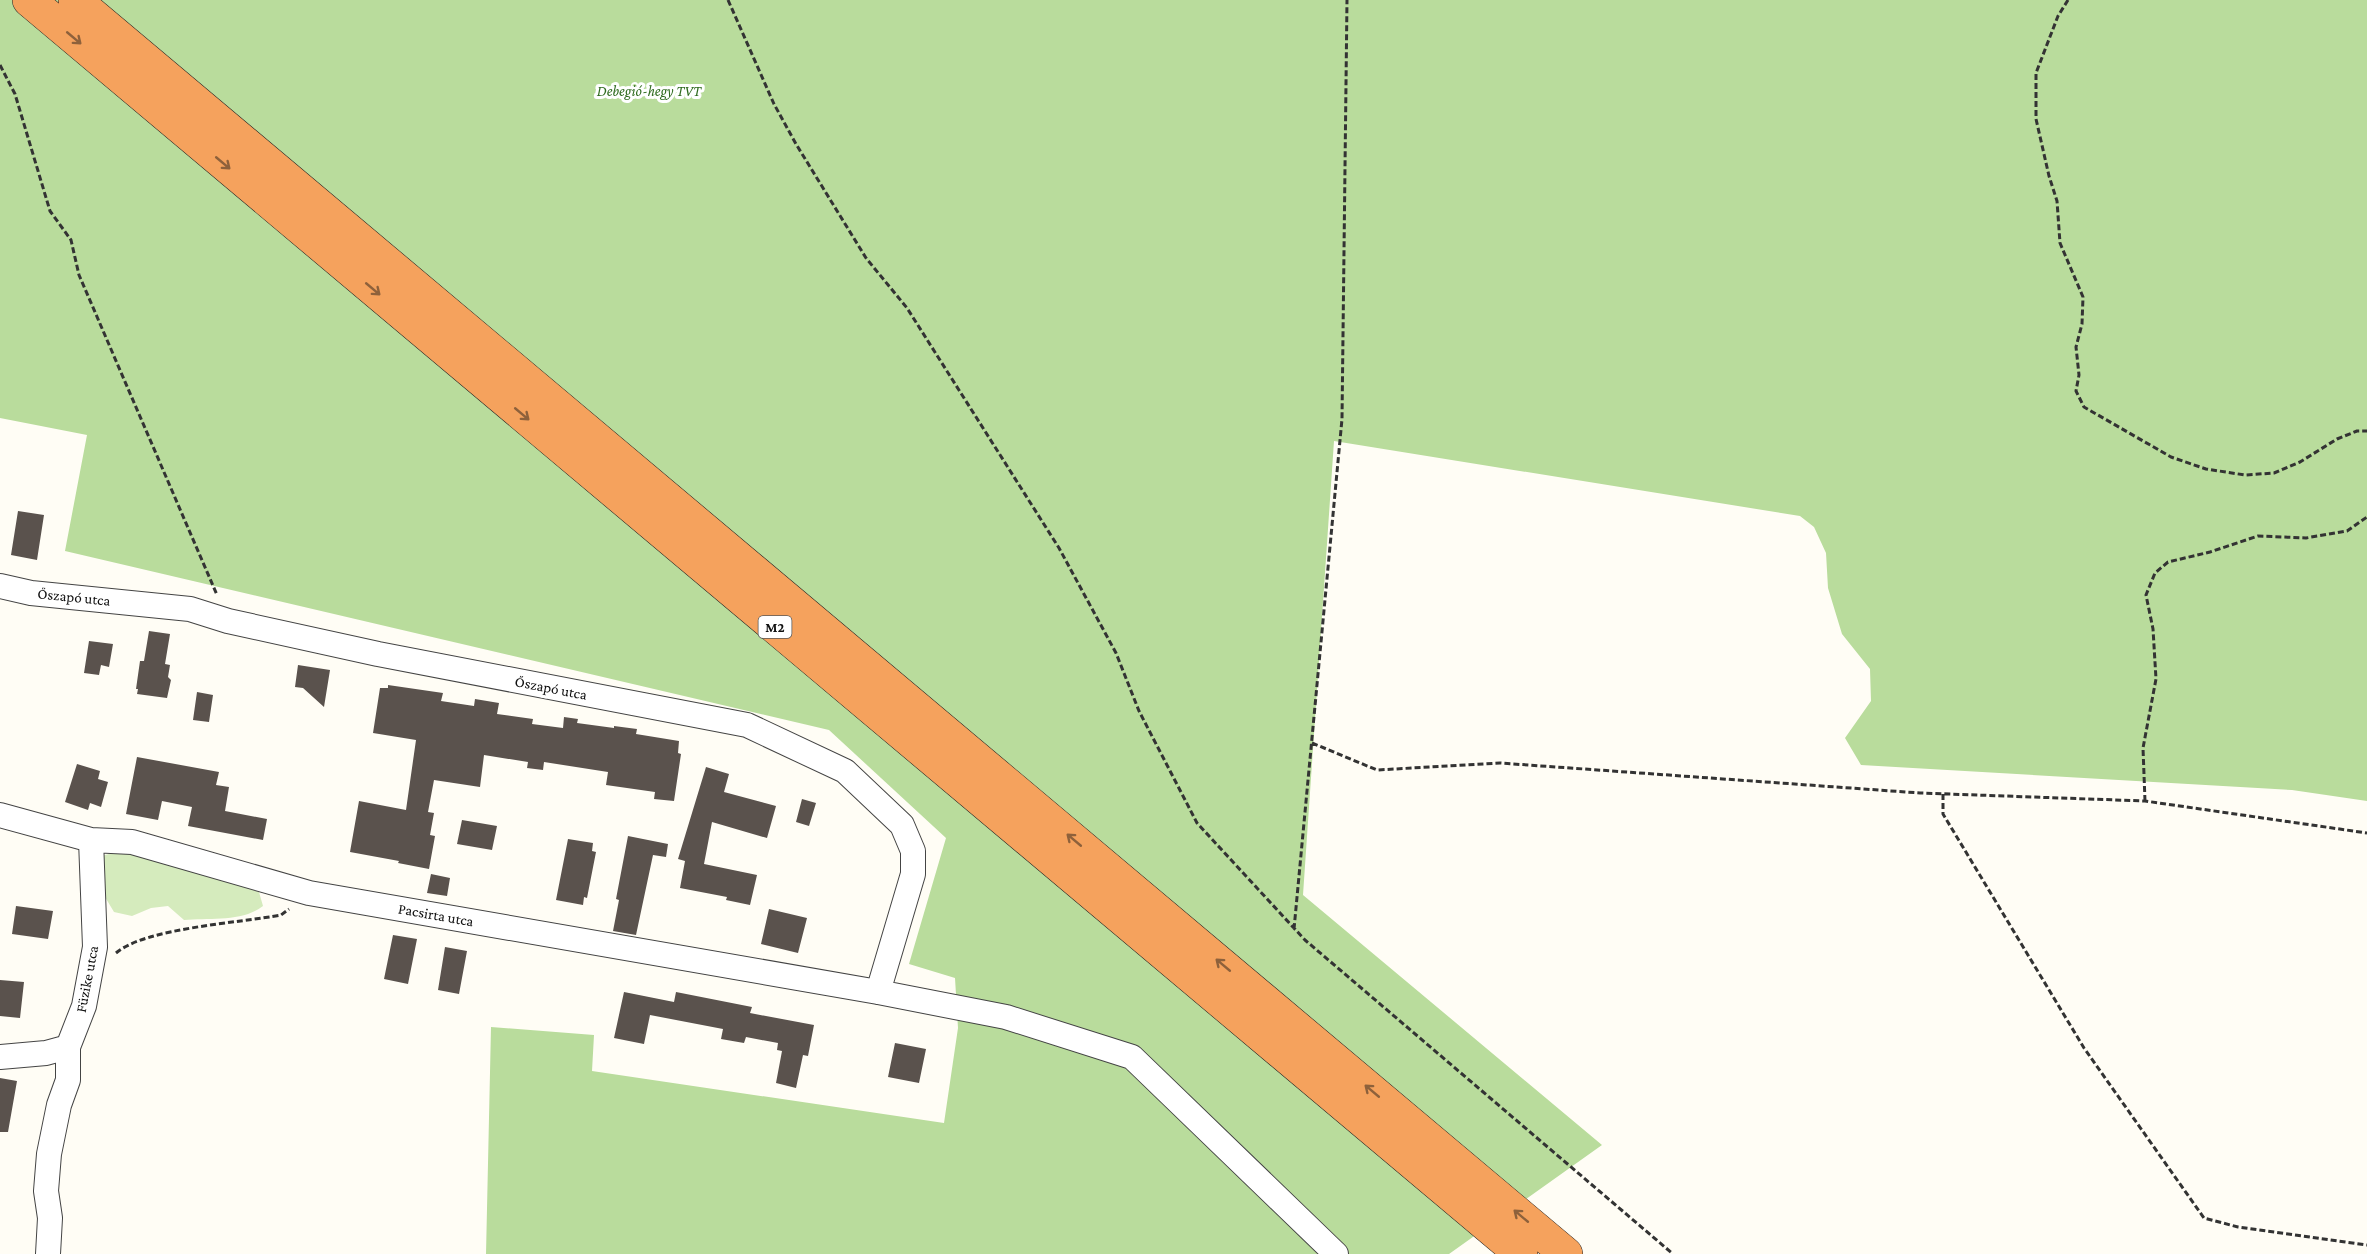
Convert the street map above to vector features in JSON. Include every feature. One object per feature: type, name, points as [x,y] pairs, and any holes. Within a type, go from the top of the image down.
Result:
[{"type":"highway","name":"M2","points":[[29,0],[1521,1254]]},
{"type":"highway","name":"M2","points":[[75,0],[1566,1254]]},
{"type":"street","name":"Őszapó utca","points":[[0,586],[31,593],[190,609],[228,621],[378,654],[747,725],[845,771],[902,825],[913,851],[913,874],[878,992]]},
{"type":"street","name":"Pacsirta utca","points":[[0,815],[91,840],[132,842],[309,893],[878,992],[1006,1017],[1132,1057],[1336,1254]]},
{"type":"street","name":"Füzike utca","points":[[68,1047],[84,1006],[95,947],[91,840]]},
{"type":"street","points":[[0,1057],[46,1053],[68,1047],[68,1080],[59,1105],[49,1154],[46,1191],[50,1218],[48,1254]]},
{"type":"path","points":[[728,0],[774,104],[796,144],[866,258],[908,308],[1059,548],[1116,653],[1139,711],[1197,823],[1314,948],[1673,1254]]},
{"type":"path","points":[[1294,929],[1342,419],[1347,0]]},
{"type":"path","points":[[2068,0],[2054,25],[2036,73],[2036,118],[2057,201],[2060,243],[2083,297],[2082,324],[2076,347],[2079,375],[2076,391],[2084,407],[2171,457],[2206,469],[2245,475],[2274,473],[2300,462],[2337,439],[2357,431],[2367,431]]},
{"type":"path","points":[[0,65],[15,94],[50,211],[71,240],[79,275],[228,621]]},
{"type":"path","points":[[2145,801],[2143,748],[2156,679],[2153,629],[2146,595],[2154,573],[2168,562],[2210,552],[2258,536],[2306,538],[2347,531],[2367,517]]},
{"type":"path","points":[[1312,743],[1377,770],[1500,763],[1943,794],[2145,801],[2367,834]]},
{"type":"path","points":[[1943,794],[1943,814],[2084,1048],[2204,1218],[2238,1227],[2367,1245]]},
{"type":"path","points":[[110,958],[123,946],[151,936],[281,915],[309,893]]},
{"type":"green space","name":"Debegió-hegy TVT","points":[[0,0],[2367,0],[2367,801],[2292,790],[1861,765],[1845,738],[1871,701],[1870,669],[1842,634],[1828,588],[1826,553],[1814,527],[1800,516],[1334,441],[1303,895],[1602,1145],[1449,1254],[486,1254],[491,1027],[594,1035],[592,1071],[944,1123],[958,1028],[955,978],[909,964],[946,838],[829,730],[65,551],[87,435],[0,418]]},
{"type":"green space","points":[[125,850],[181,862],[259,892],[263,906],[246,915],[215,919],[184,920],[168,906],[151,908],[132,916],[114,912],[99,887],[101,856]]},
{"type":"building","points":[[18,511],[44,515],[37,560],[11,555]]},
{"type":"building","points":[[149,631],[170,634],[165,664],[170,665],[168,677],[171,680],[167,698],[137,694],[140,661],[144,661]]},
{"type":"building","points":[[89,641],[113,644],[109,667],[101,665],[99,675],[84,673]]},
{"type":"building","points":[[298,665],[330,670],[324,707],[303,688],[295,687]]},
{"type":"building","points":[[388,685],[443,693],[441,701],[474,706],[475,699],[499,703],[497,714],[533,719],[532,724],[563,728],[564,717],[578,719],[577,723],[637,729],[636,734],[679,741],[678,753],[681,754],[674,801],[654,799],[655,792],[606,785],[608,772],[544,762],[543,770],[527,768],[528,762],[484,755],[480,787],[434,780],[428,812],[434,813],[430,835],[435,836],[429,869],[350,852],[359,801],[406,810],[416,740],[373,733],[380,688],[388,688]]},
{"type":"building","points":[[197,692],[213,695],[209,722],[193,720]]},
{"type":"building","points":[[137,757],[219,772],[216,785],[229,787],[225,811],[267,819],[263,840],[188,826],[192,807],[162,801],[158,820],[126,814]]},
{"type":"building","points":[[77,764],[100,771],[98,779],[108,782],[101,807],[90,803],[88,810],[65,802]]},
{"type":"building","points":[[706,767],[729,774],[724,792],[776,806],[767,838],[712,822],[704,864],[757,875],[750,905],[726,900],[727,897],[680,888],[685,861],[678,859]]},
{"type":"building","points":[[802,799],[816,803],[809,826],[796,822]]},
{"type":"building","points":[[462,820],[497,826],[492,850],[457,844]]},
{"type":"building","points":[[628,836],[668,844],[666,857],[653,855],[636,935],[613,931],[619,900],[616,899]]},
{"type":"building","points":[[568,839],[593,843],[592,851],[596,852],[587,898],[584,897],[583,905],[556,900]]},
{"type":"building","points":[[431,874],[450,878],[447,896],[427,893]]},
{"type":"building","points":[[16,906],[53,911],[48,939],[12,934]]},
{"type":"building","points":[[769,909],[807,918],[798,953],[761,944]]},
{"type":"building","points":[[393,935],[417,939],[408,984],[384,979]]},
{"type":"building","points":[[445,947],[467,951],[459,994],[438,990]]},
{"type":"building","points":[[0,980],[24,982],[20,1018],[0,1016]]},
{"type":"building","points":[[624,992],[674,1002],[676,992],[752,1007],[750,1013],[814,1025],[808,1056],[803,1055],[796,1088],[776,1083],[782,1051],[777,1050],[778,1043],[746,1037],[744,1043],[721,1039],[723,1029],[650,1015],[644,1044],[614,1038]]},
{"type":"building","points":[[895,1043],[926,1049],[919,1083],[888,1077]]},
{"type":"building","points":[[0,1078],[17,1081],[8,1132],[0,1132]]}]
